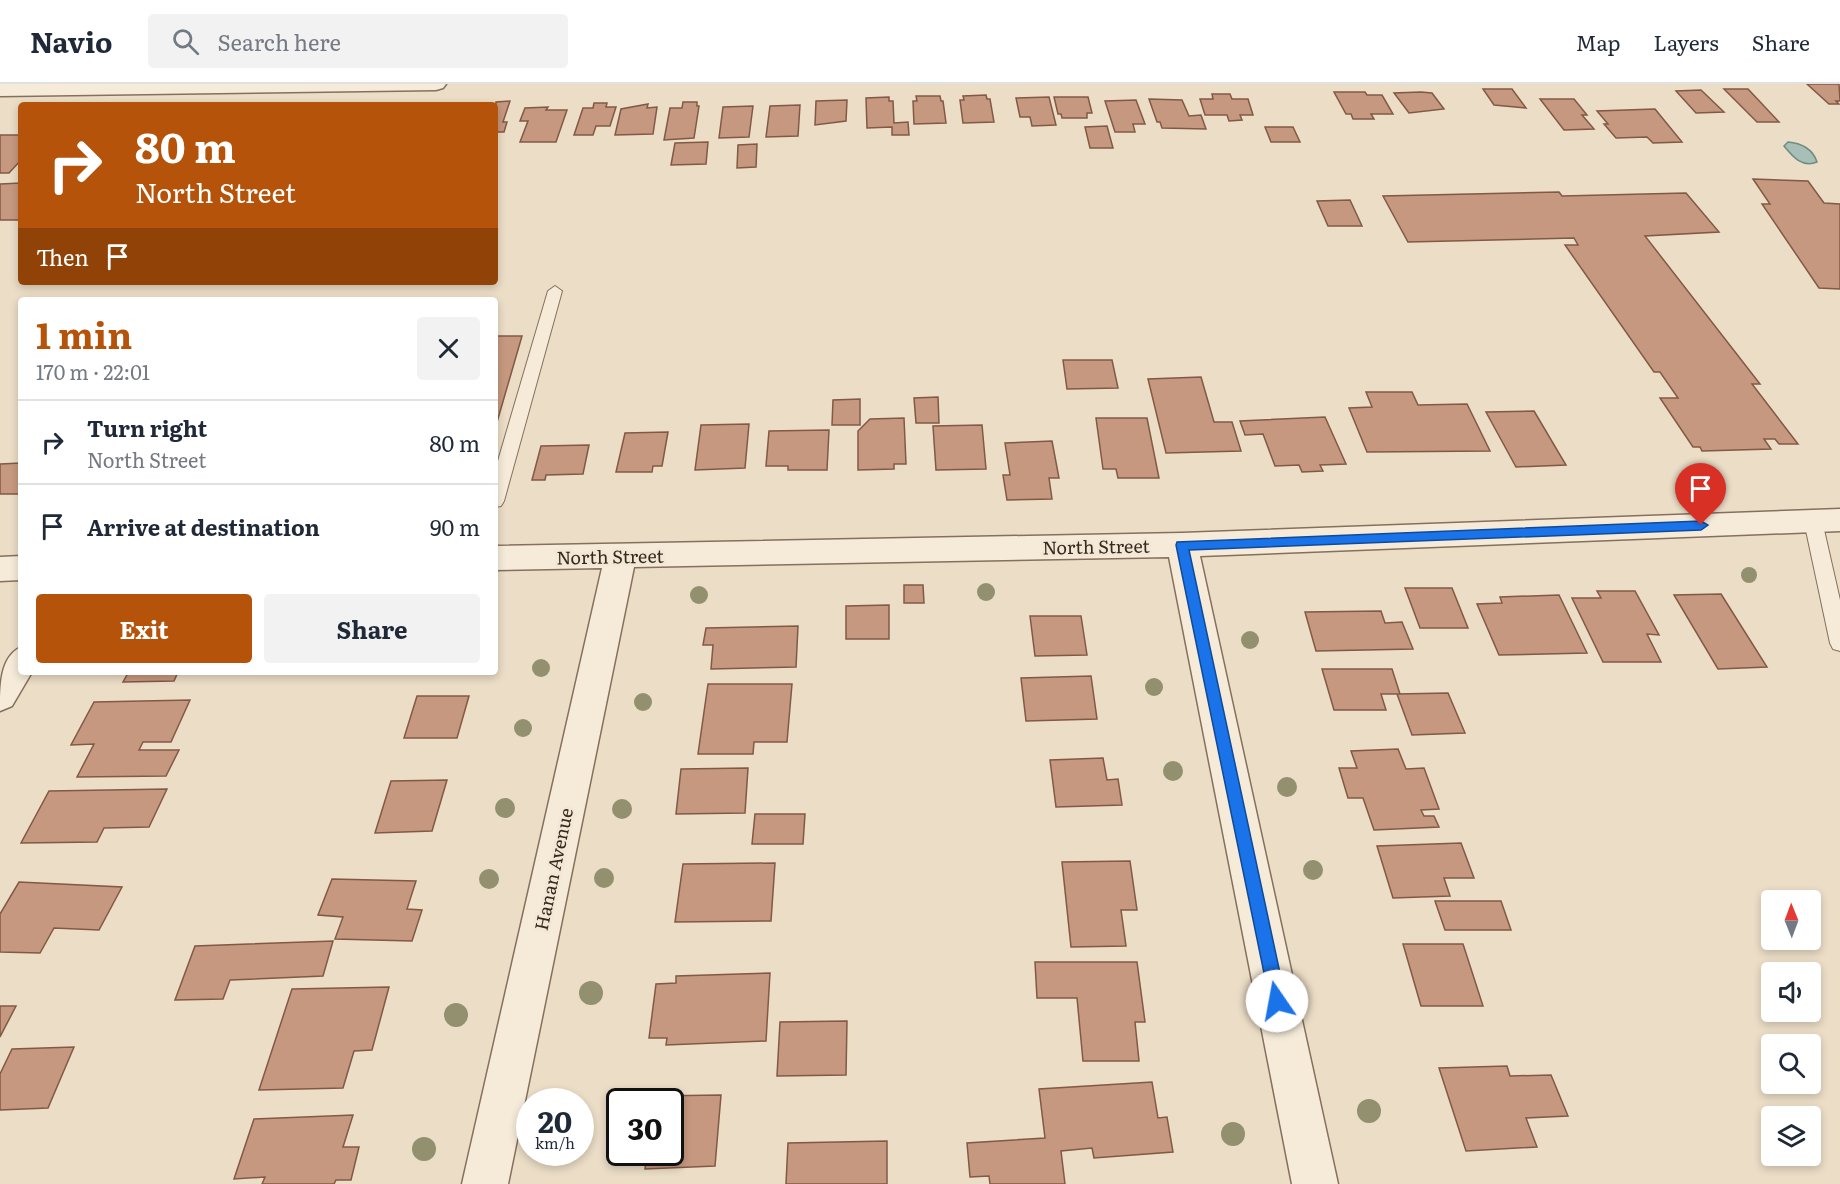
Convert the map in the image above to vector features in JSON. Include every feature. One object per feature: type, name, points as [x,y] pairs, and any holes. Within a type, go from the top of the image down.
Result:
[{"type":"street","points":[[0,90],[436,84]]},
{"type":"street","name":"North Street","points":[[498,558],[1182,545],[1826,520]]},
{"type":"street","points":[[1182,545],[1315,1184]]},
{"type":"street","name":"Hanan Avenue","points":[[485,1184],[621,555]]},
{"type":"street","points":[[0,569],[18,568]]},
{"type":"street","points":[[0,696],[18,666]]},
{"type":"lane","points":[[498,490],[555,291]]},
{"type":"lane","points":[[1826,520],[1840,643]]},
{"type":"shaded area","points":[[1788,142],[1806,147],[1817,162],[1807,164],[1798,160],[1784,146]]},
{"type":"building","points":[[1807,84],[1839,84],[1840,101],[1836,101],[1839,104],[1829,104]]},
{"type":"building","points":[[1483,89],[1512,89],[1526,108],[1494,105]]},
{"type":"building","points":[[1724,89],[1748,89],[1779,122],[1757,122]]},
{"type":"building","points":[[1701,90],[1724,112],[1696,113],[1676,91]]},
{"type":"building","points":[[1334,92],[1365,92],[1367,95],[1382,95],[1393,114],[1371,114],[1374,119],[1353,119],[1351,114],[1346,114]]},
{"type":"building","points":[[1394,93],[1432,93],[1444,109],[1409,113]]},
{"type":"building","points":[[1212,94],[1230,94],[1232,99],[1248,99],[1253,115],[1240,115],[1242,120],[1229,121],[1227,115],[1205,115],[1200,99],[1213,99]]},
{"type":"building","points":[[986,95],[987,99],[990,99],[994,122],[963,123],[960,100],[964,100],[963,96]]},
{"type":"building","points":[[916,96],[940,96],[943,101],[946,123],[914,124],[913,101],[917,101]]},
{"type":"building","points":[[889,97],[889,101],[893,101],[894,123],[908,122],[909,135],[892,135],[892,127],[867,128],[866,98]]},
{"type":"building","points":[[1049,97],[1056,125],[1032,126],[1030,117],[1020,117],[1016,98]]},
{"type":"building","points":[[1054,97],[1088,97],[1092,113],[1087,113],[1087,118],[1062,118],[1061,114],[1058,114]]},
{"type":"building","points":[[1149,99],[1182,100],[1189,116],[1201,115],[1206,129],[1162,128],[1160,122],[1157,122]]},
{"type":"building","points":[[1540,99],[1574,99],[1587,115],[1582,115],[1594,129],[1564,130]]},
{"type":"building","points":[[847,100],[846,121],[815,125],[816,101]]},
{"type":"building","points":[[1136,100],[1145,124],[1133,124],[1135,132],[1115,132],[1105,101]]},
{"type":"building","points":[[510,101],[503,122],[507,122],[504,132],[498,132],[498,102],[496,102]]},
{"type":"building","points":[[683,102],[697,102],[699,106],[694,138],[664,140],[670,108],[682,108]]},
{"type":"building","points":[[594,103],[607,103],[606,107],[616,107],[610,126],[596,126],[593,135],[574,135],[583,108],[593,108]]},
{"type":"building","points":[[648,104],[647,108],[657,107],[653,134],[615,135],[621,109]]},
{"type":"building","points":[[800,105],[798,136],[766,137],[770,106]]},
{"type":"building","points":[[753,106],[749,137],[719,138],[723,107]]},
{"type":"building","points":[[548,107],[546,110],[567,110],[556,142],[520,142],[528,121],[520,121],[525,108]]},
{"type":"building","points":[[1655,109],[1682,142],[1653,143],[1647,137],[1616,138],[1597,111]]},
{"type":"building","points":[[1107,126],[1113,148],[1090,148],[1085,127]]},
{"type":"building","points":[[1265,127],[1293,127],[1300,142],[1271,142]]},
{"type":"building","points":[[0,135],[18,135],[18,163],[9,173],[0,173]]},
{"type":"building","points":[[708,142],[706,164],[671,165],[675,143]]},
{"type":"building","points":[[757,144],[756,167],[737,168],[738,145]]},
{"type":"building","points":[[1753,179],[1808,181],[1824,203],[1840,204],[1840,289],[1819,288],[1762,204],[1770,204]]},
{"type":"building","points":[[18,183],[18,220],[0,220],[0,184]]},
{"type":"building","points":[[1559,192],[1562,196],[1686,193],[1719,232],[1645,236],[1760,384],[1752,384],[1798,444],[1779,444],[1775,439],[1764,439],[1771,449],[1702,451],[1700,447],[1693,447],[1660,398],[1678,398],[1660,372],[1654,372],[1565,245],[1578,245],[1574,238],[1408,242],[1383,196]]},
{"type":"building","points":[[1350,200],[1362,226],[1328,226],[1317,201]]},
{"type":"building","points":[[498,336],[522,336],[498,419]]},
{"type":"building","points":[[1063,360],[1112,360],[1118,388],[1067,389]]},
{"type":"building","points":[[1201,377],[1214,422],[1232,422],[1241,451],[1166,453],[1148,379]]},
{"type":"building","points":[[1366,392],[1412,392],[1418,405],[1467,404],[1490,451],[1367,452],[1349,408],[1372,407]]},
{"type":"building","points":[[938,397],[939,423],[916,423],[914,398]]},
{"type":"building","points":[[860,399],[860,425],[832,425],[833,400]]},
{"type":"building","points":[[1534,411],[1566,465],[1516,467],[1486,412]]},
{"type":"building","points":[[1325,417],[1346,464],[1320,465],[1323,471],[1302,472],[1299,465],[1275,466],[1263,434],[1245,435],[1240,421]]},
{"type":"building","points":[[904,418],[906,464],[894,464],[894,469],[858,470],[858,431],[870,419]]},
{"type":"building","points":[[1096,418],[1147,418],[1159,478],[1118,478],[1116,469],[1103,469]]},
{"type":"building","points":[[749,424],[745,468],[695,470],[701,425]]},
{"type":"building","points":[[982,425],[986,469],[936,470],[933,426]]},
{"type":"building","points":[[829,430],[827,470],[788,470],[788,466],[766,466],[769,431]]},
{"type":"building","points":[[668,432],[662,466],[653,466],[652,472],[616,472],[625,433]]},
{"type":"building","points":[[1052,441],[1059,478],[1049,478],[1052,499],[1007,500],[1003,475],[1010,475],[1005,443]]},
{"type":"building","points":[[589,445],[583,474],[546,475],[545,480],[532,480],[541,446]]},
{"type":"building","points":[[18,463],[18,494],[0,494],[0,464]]},
{"type":"building","points":[[904,585],[923,585],[924,603],[904,603]]},
{"type":"building","points":[[1405,588],[1452,588],[1468,628],[1420,628]]},
{"type":"building","points":[[1597,591],[1635,591],[1659,635],[1647,634],[1661,662],[1603,662],[1572,598],[1601,598]]},
{"type":"building","points":[[1721,594],[1767,667],[1718,669],[1674,595]]},
{"type":"building","points":[[1559,595],[1587,653],[1499,655],[1477,604],[1502,603],[1500,597]]},
{"type":"building","points":[[889,605],[889,639],[846,639],[846,606]]},
{"type":"building","points":[[1381,611],[1385,623],[1402,622],[1413,649],[1316,651],[1305,612]]},
{"type":"building","points":[[1030,616],[1081,616],[1087,655],[1035,656]]},
{"type":"building","points":[[798,626],[796,667],[711,669],[713,645],[703,645],[706,628]]},
{"type":"building","points":[[1322,669],[1392,669],[1400,694],[1381,694],[1386,710],[1334,710]]},
{"type":"building","points":[[127,675],[177,675],[174,681],[123,682]]},
{"type":"building","points":[[1091,676],[1097,719],[1026,721],[1021,678]]},
{"type":"building","points":[[708,684],[792,684],[787,742],[754,742],[753,754],[698,754]]},
{"type":"building","points":[[1448,693],[1465,733],[1412,735],[1397,694]]},
{"type":"building","points":[[417,696],[469,696],[457,738],[404,738]]},
{"type":"building","points":[[190,700],[171,742],[143,742],[139,750],[179,750],[166,776],[77,777],[94,744],[71,745],[94,702]]},
{"type":"building","points":[[1398,749],[1406,769],[1424,768],[1439,809],[1421,810],[1424,816],[1434,816],[1439,827],[1374,830],[1363,798],[1348,798],[1339,768],[1357,768],[1351,751]]},
{"type":"building","points":[[1103,758],[1107,780],[1118,779],[1122,805],[1056,807],[1050,760]]},
{"type":"building","points":[[748,768],[745,813],[676,814],[681,769]]},
{"type":"building","points":[[447,780],[432,831],[375,833],[391,781]]},
{"type":"building","points":[[167,789],[149,827],[104,828],[97,842],[21,843],[49,791]]},
{"type":"building","points":[[755,814],[805,814],[803,844],[752,844]]},
{"type":"building","points":[[1461,843],[1474,878],[1444,878],[1450,896],[1393,898],[1377,846]]},
{"type":"building","points":[[1130,861],[1137,910],[1121,910],[1126,946],[1071,947],[1062,862]]},
{"type":"building","points":[[775,863],[771,921],[675,922],[683,864]]},
{"type":"building","points":[[332,879],[416,881],[407,909],[422,910],[412,941],[335,939],[343,917],[318,915]]},
{"type":"building","points":[[19,882],[122,887],[99,930],[54,928],[40,953],[0,952],[0,914]]},
{"type":"building","points":[[1435,901],[1501,901],[1511,930],[1445,930]]},
{"type":"building","points":[[333,941],[323,976],[230,980],[223,999],[175,1000],[195,946]]},
{"type":"building","points":[[1403,944],[1463,944],[1483,1006],[1421,1006]]},
{"type":"building","points":[[1035,962],[1137,962],[1145,1022],[1135,1022],[1139,1061],[1083,1061],[1077,998],[1037,998]]},
{"type":"building","points":[[770,973],[766,1041],[666,1045],[667,1038],[649,1038],[656,984],[676,983],[676,976]]},
{"type":"building","points":[[389,987],[372,1050],[354,1051],[343,1088],[259,1090],[292,989]]},
{"type":"building","points":[[0,1006],[16,1006],[0,1037]]},
{"type":"building","points":[[847,1021],[846,1075],[777,1076],[780,1022]]},
{"type":"building","points":[[74,1047],[48,1108],[0,1110],[0,1074],[12,1049]]},
{"type":"building","points":[[1507,1066],[1510,1076],[1551,1075],[1568,1116],[1526,1118],[1537,1147],[1466,1151],[1439,1068]]},
{"type":"building","points":[[1152,1082],[1158,1118],[1167,1117],[1173,1152],[1094,1158],[1092,1148],[1061,1151],[1065,1184],[990,1184],[989,1176],[970,1177],[967,1143],[1045,1138],[1039,1089]]},
{"type":"building","points":[[721,1095],[715,1166],[645,1169],[645,1166],[684,1166],[684,1096]]},
{"type":"building","points":[[353,1115],[343,1147],[359,1147],[351,1180],[336,1180],[334,1184],[262,1184],[265,1177],[234,1179],[254,1119]]},
{"type":"building","points":[[887,1141],[887,1184],[786,1184],[788,1143]]},
{"type":"route","points":[[1277,1001],[1182,545],[1701,525]]}]
